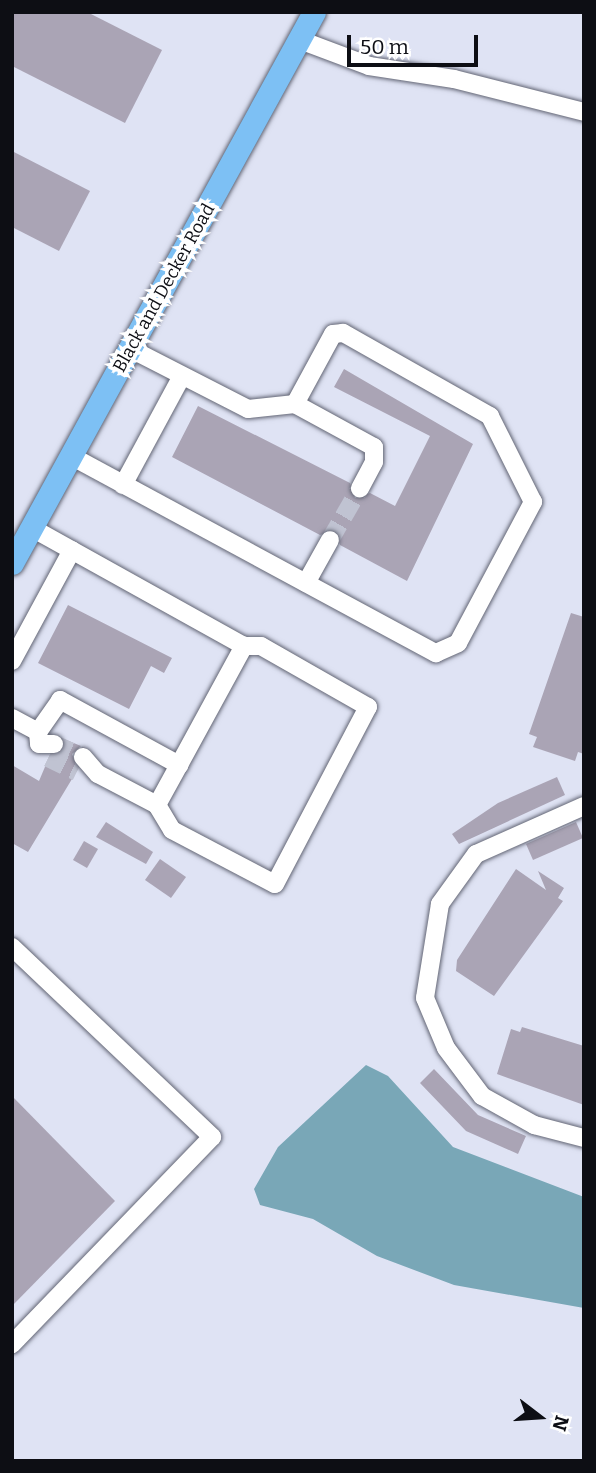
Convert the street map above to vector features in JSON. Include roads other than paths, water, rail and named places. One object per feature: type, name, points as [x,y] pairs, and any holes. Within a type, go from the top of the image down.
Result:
[{"type":"main road","name":"Black and Decker Road","points":[[12,563],[314,12]]},
{"type":"street","points":[[300,40],[369,66],[454,79],[584,113]]},
{"type":"street","points":[[71,457],[436,653],[458,643],[533,502],[490,416],[343,333],[333,334],[295,404]]},
{"type":"street","points":[[131,349],[248,409],[295,404],[374,447],[374,462],[359,488]]},
{"type":"street","points":[[123,485],[182,376]]},
{"type":"street","points":[[32,528],[244,646],[261,646],[368,707],[275,884],[172,830],[157,805],[80,765]]},
{"type":"street","points":[[306,583],[330,540]]},
{"type":"street","points":[[12,661],[72,550]]},
{"type":"street","points":[[157,805],[244,646]]},
{"type":"street","points":[[12,718],[45,745],[60,700],[178,765]]},
{"type":"street","points":[[584,806],[476,854],[440,904],[425,998],[446,1048],[482,1096],[534,1125],[584,1138]]},
{"type":"street","points":[[12,947],[212,1137],[12,1344]]},
{"type":"water","points":[[366,1065],[388,1076],[453,1147],[584,1197],[584,1308],[454,1285],[377,1256],[313,1219],[260,1205],[254,1189],[278,1147]]},
{"type":"tunnel","points":[[330,540],[360,488]]},
{"type":"tunnel","points":[[54,744],[83,757]]},
{"type":"tunnel","points":[[48,758],[77,772]]}]
